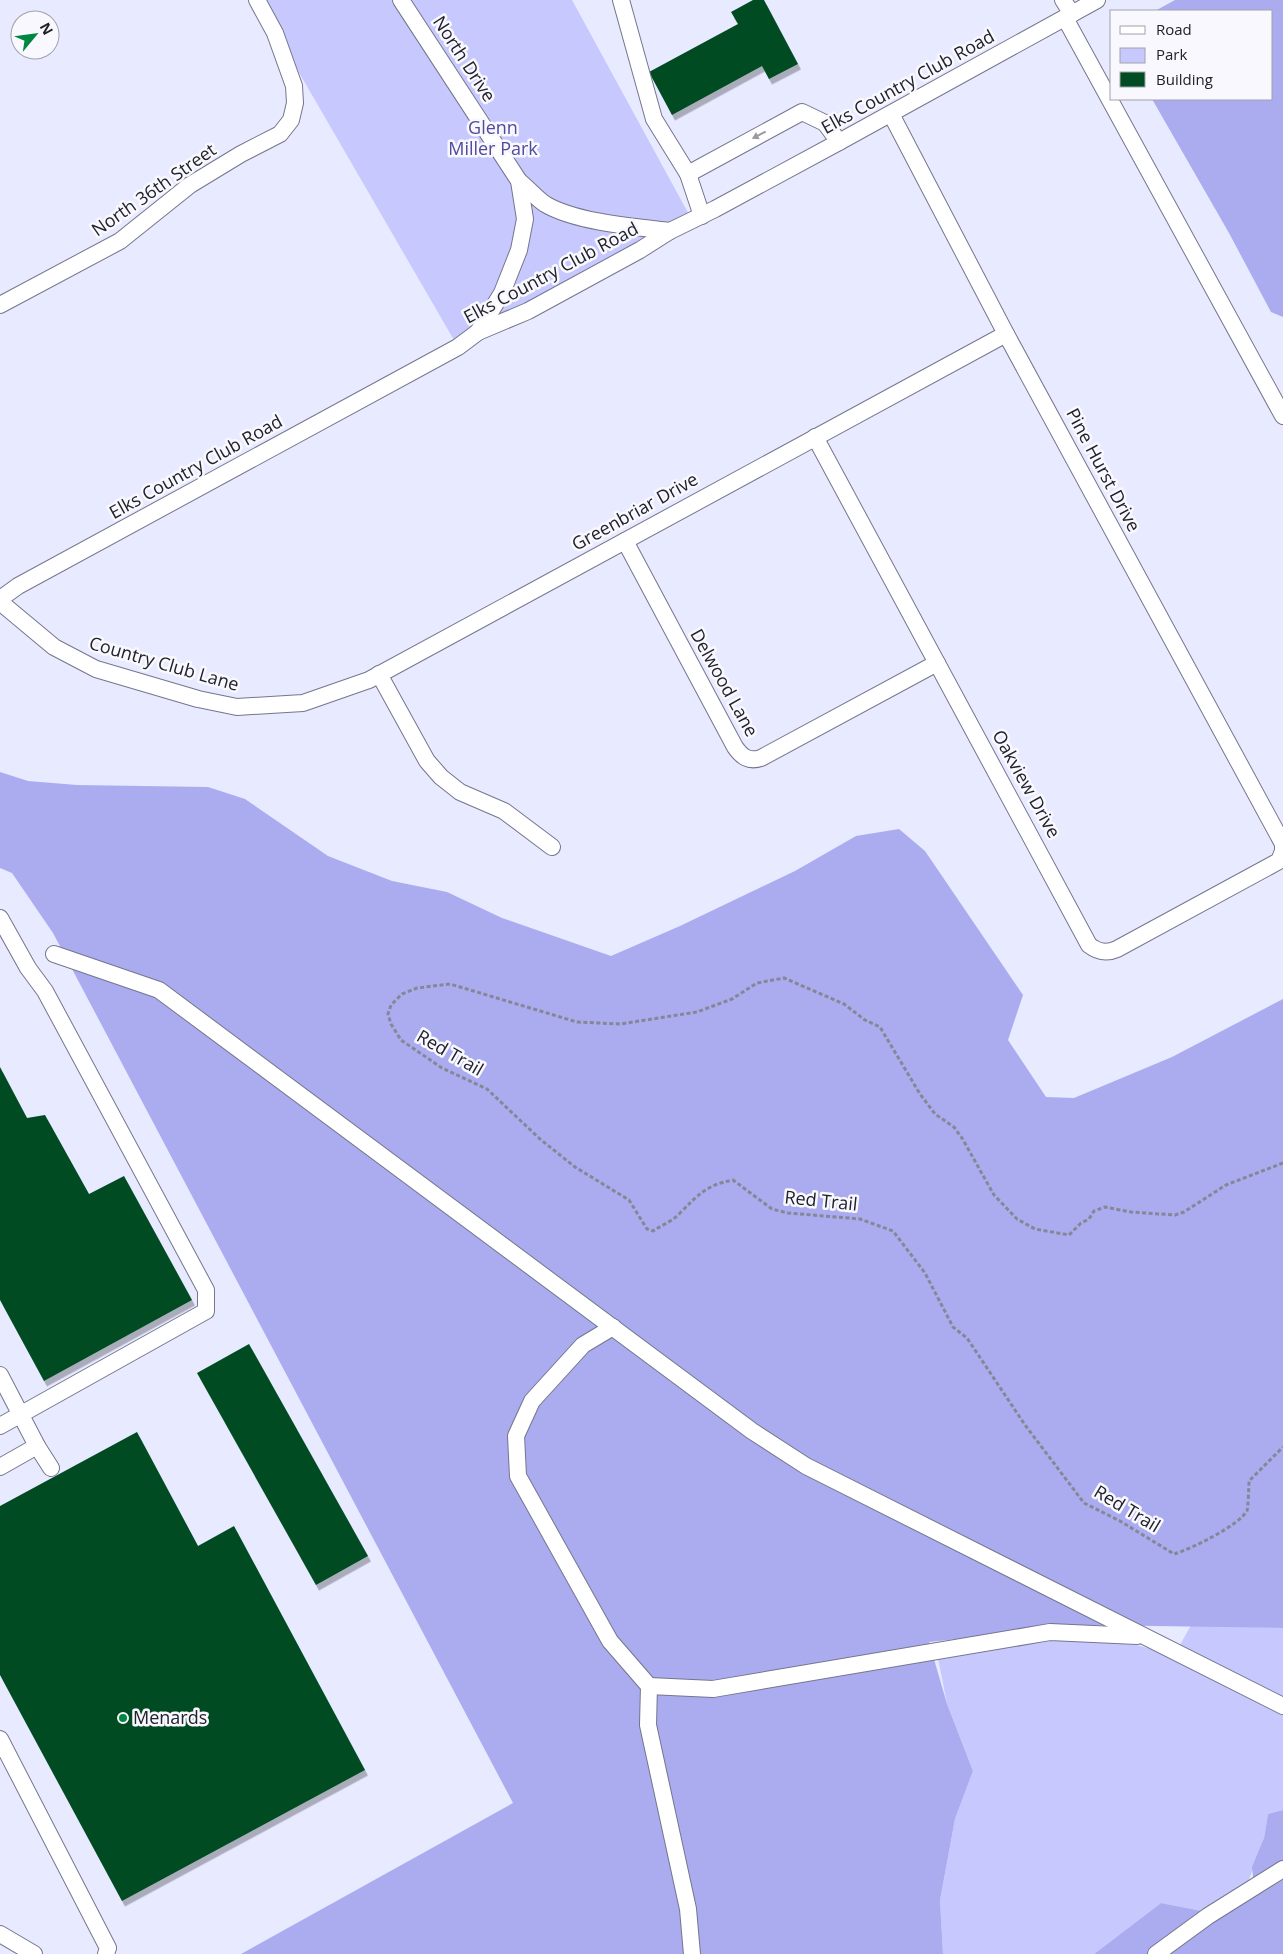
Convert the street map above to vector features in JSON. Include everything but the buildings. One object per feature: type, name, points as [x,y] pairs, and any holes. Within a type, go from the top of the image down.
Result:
[{"type":"street","name":"North 36th Street","points":[[0,305],[120,241],[190,185],[241,154],[280,134],[286,127],[291,120],[295,103],[294,86],[275,33],[257,0]]},
{"type":"street","name":"North Drive","points":[[401,0],[520,180],[525,219],[519,250],[502,293],[478,332]]},
{"type":"street","points":[[621,0],[654,119],[688,174],[702,216]]},
{"type":"street","name":"Elks Country Club Road","points":[[0,600],[18,586],[458,347],[478,332],[528,311],[640,250],[670,231],[702,216],[891,114],[1067,11],[1097,0]]},
{"type":"street","points":[[1067,11],[1110,92]]},
{"type":"street","points":[[1114,100],[1283,416]]},
{"type":"street","points":[[688,174],[802,112],[825,123],[839,142]]},
{"type":"street","name":"Pine Hurst Drive","points":[[891,114],[1006,334],[1282,844]]},
{"type":"street","points":[[520,180],[544,203],[564,213],[670,231]]},
{"type":"street","name":"Greenbriar Drive","points":[[276,706],[303,703],[328,696],[379,674],[1006,334]]},
{"type":"street","name":"Oakview Drive","points":[[815,438],[1089,945],[1096,950],[1109,952],[1117,949],[1275,864],[1283,851],[1282,844]]},
{"type":"street","name":"Delwood Lane","points":[[625,541],[735,747],[740,754],[749,760],[761,758],[937,664]]},
{"type":"street","name":"Country Club Lane","points":[[0,600],[54,647],[96,669],[227,705],[250,708],[276,706]]},
{"type":"street","points":[[379,674],[427,761],[441,777],[460,792],[504,811],[552,847]]},
{"type":"street","points":[[0,918],[28,968],[45,991],[206,1290],[206,1311],[0,1426]]},
{"type":"street","points":[[54,954],[159,990],[752,1431],[806,1466],[1283,1706]]},
{"type":"street","points":[[613,1327],[583,1345],[532,1401],[516,1436],[518,1476],[610,1641],[650,1686],[648,1725],[688,1909],[692,1954]]},
{"type":"street","points":[[0,1375],[37,1446],[51,1468]]},
{"type":"street","points":[[0,1467],[37,1446]]},
{"type":"street","points":[[650,1686],[713,1689],[1050,1632],[1144,1636]]},
{"type":"street","points":[[0,1739],[108,1948],[106,1954]]},
{"type":"street","points":[[1156,1954],[1208,1916],[1283,1869]]},
{"type":"street","points":[[0,1934],[34,1954]]},
{"type":"path","name":"Red Trail","points":[[1283,1163],[1226,1185],[1184,1212],[1175,1215],[1131,1212],[1105,1207],[1094,1211],[1089,1218],[1069,1235],[1051,1234],[1035,1229],[1017,1219],[994,1195],[962,1138],[954,1127],[935,1114],[920,1094],[880,1027],[865,1020],[844,1004],[791,980],[775,978],[757,983],[732,999],[698,1012],[620,1024],[577,1022],[450,984],[417,988],[402,994],[391,1005],[388,1014],[395,1035],[401,1040],[442,1068],[487,1089],[540,1139],[575,1167],[629,1200],[648,1229],[653,1231],[671,1221],[709,1187],[733,1180],[772,1209],[835,1218],[860,1218],[893,1231],[925,1273],[953,1327],[967,1338],[1025,1425],[1084,1503],[1120,1521],[1174,1554],[1184,1551],[1234,1525],[1247,1510],[1249,1480],[1283,1447]]},
{"type":"green space","name":"Glenn Miller Park","points":[[257,0],[572,0],[692,220],[458,347]]},
{"type":"green space","points":[[1191,1625],[1283,1628],[1283,1810],[1268,1814],[1264,1838],[1249,1880],[1208,1912],[1161,1903],[1094,1954],[943,1954],[940,1900],[955,1819],[973,1771],[947,1704],[938,1658],[1055,1639],[1137,1645],[1174,1656]]},
{"type":"shaded area","points":[[1175,0],[1283,0],[1283,317],[1271,312],[1229,233],[1153,100],[1273,100],[1273,10],[1157,10]]},
{"type":"shaded area","points":[[0,772],[28,781],[77,785],[208,787],[245,799],[328,856],[392,881],[447,892],[502,918],[611,956],[680,926],[795,871],[856,836],[899,829],[925,851],[1023,995],[1008,1040],[1046,1097],[1074,1098],[1172,1057],[1283,999],[1283,1628],[1088,1625],[929,1642],[947,1704],[973,1771],[955,1819],[940,1900],[943,1954],[241,1954],[513,1803],[53,933],[12,873],[0,868]]},
{"type":"shaded area","points":[[1283,1810],[1283,1954],[1094,1954],[1161,1903],[1223,1915],[1255,1896],[1252,1867],[1264,1838],[1268,1814]]},
{"type":"place","name":"Menards","points":[[123,1718]]}]
